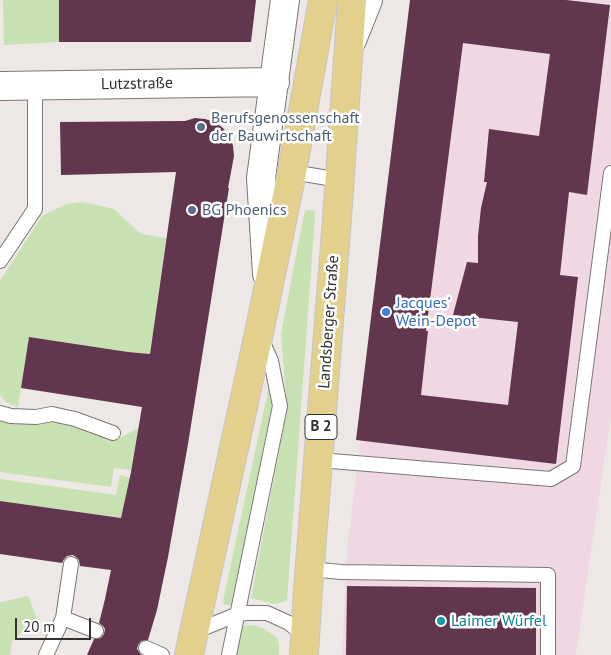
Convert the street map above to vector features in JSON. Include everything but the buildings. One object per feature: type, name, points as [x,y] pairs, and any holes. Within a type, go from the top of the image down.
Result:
[{"type":"main road","points":[[192,643],[292,172],[323,0]]},
{"type":"main road","name":"Landsberger Straße","points":[[304,645],[352,0]]},
{"type":"street","points":[[268,289],[261,178],[285,0]]},
{"type":"street","name":"Landsberger Straße","points":[[349,48],[368,0]]},
{"type":"street","name":"Lutzstraße","points":[[0,86],[275,82]]},
{"type":"lane","points":[[0,261],[35,209],[35,85]]},
{"type":"lane","points":[[292,172],[340,180]]},
{"type":"lane","points":[[319,460],[551,479],[573,466],[611,173]]},
{"type":"lane","points":[[229,655],[280,406],[271,361],[259,333]]},
{"type":"lane","points":[[0,413],[11,416],[36,417],[52,414],[75,419],[113,433]]},
{"type":"lane","points":[[46,655],[63,618],[71,564]]},
{"type":"lane","points":[[310,570],[548,576],[548,655]]},
{"type":"lane","points":[[192,643],[238,614],[267,613],[288,623],[304,645]]},
{"type":"lane","points":[[63,618],[96,631]]},
{"type":"lane","points":[[146,648],[162,655]]},
{"type":"shaded area","points":[[413,0],[611,0],[611,415],[576,655],[342,655],[347,551]]},
{"type":"green space","points":[[3,0],[59,0],[59,42],[4,45]]},
{"type":"green space","points":[[83,202],[114,209],[141,234],[166,238],[150,354],[29,337],[18,407],[7,403],[0,395],[0,281],[42,216],[66,204]]},
{"type":"green space","points":[[306,210],[315,212],[315,216],[287,600],[274,604],[251,598],[287,409],[281,334]]},
{"type":"green space","points":[[270,382],[273,409],[233,603],[228,605],[224,604],[223,601]]},
{"type":"green space","points":[[0,420],[28,423],[67,422],[115,440],[139,428],[131,470],[114,468],[111,487],[0,472]]},
{"type":"green space","points":[[120,475],[130,478],[121,518],[0,501],[0,479],[116,495]]},
{"type":"green space","points":[[28,596],[37,619],[12,641],[10,655],[0,655],[0,602]]},
{"type":"green space","points":[[254,625],[265,629],[277,638],[279,655],[232,655],[237,626]]},
{"type":"place","name":"Berufsgenossenschaft der Bauwirtschaft","points":[[201,127]]},
{"type":"place","name":"BG Phoenics","points":[[192,210]]},
{"type":"place","name":"Jacques’ Wein-Depot","points":[[386,312]]},
{"type":"place","name":"Laimer Würfel","points":[[441,621]]}]
